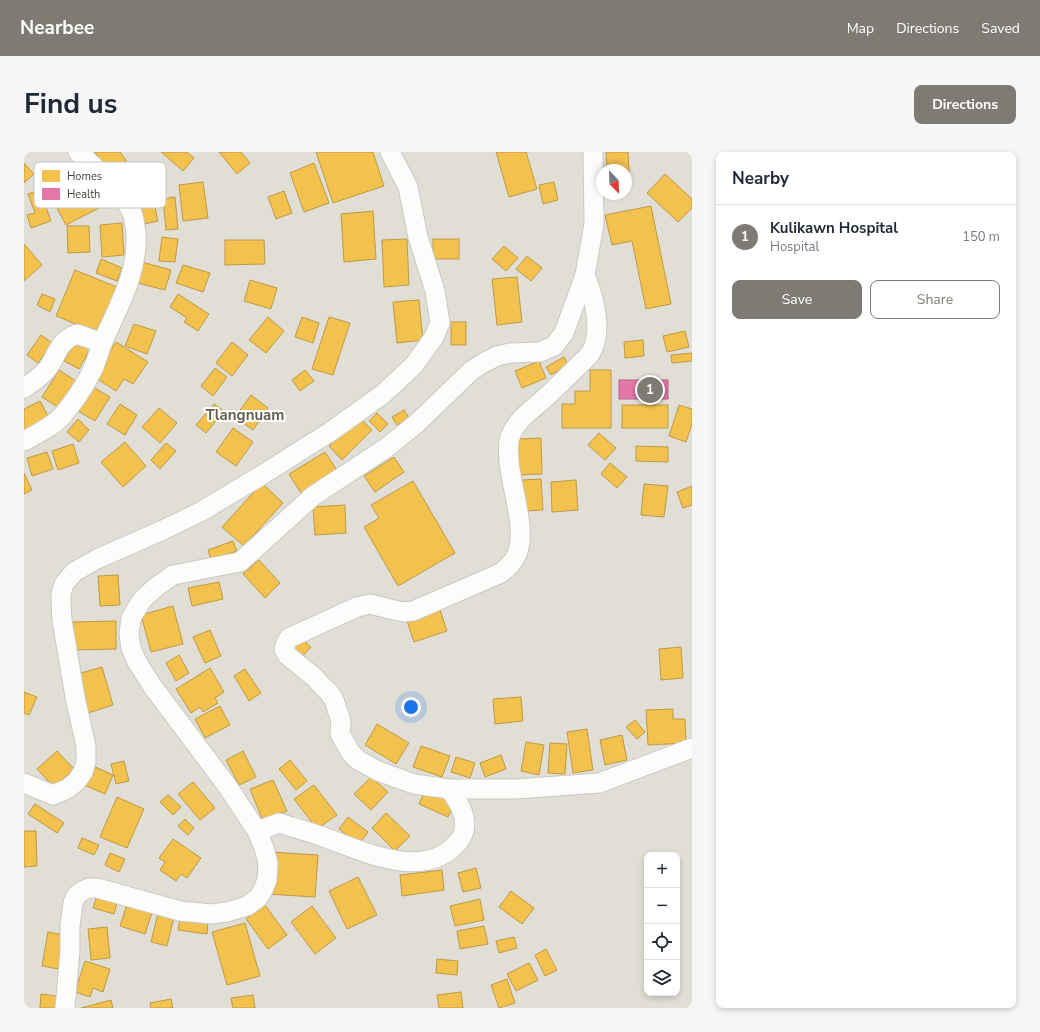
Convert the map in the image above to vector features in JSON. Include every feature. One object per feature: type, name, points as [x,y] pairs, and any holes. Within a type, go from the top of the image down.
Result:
[{"type":"street","points":[[78,152],[88,162]]},
{"type":"street","points":[[24,783],[53,795],[67,789],[76,782],[83,772],[86,762],[86,746],[75,697],[62,620],[61,594],[64,584],[74,572],[97,559],[202,511],[323,436],[383,394],[414,365],[434,337],[440,323],[435,291],[418,237],[408,187],[390,152]]},
{"type":"street","points":[[65,1008],[72,908],[76,896],[82,891],[89,888],[97,888],[192,913],[211,914],[227,912],[247,906],[258,898],[264,890],[267,880],[268,863],[257,831],[228,787],[153,687],[137,662],[131,648],[128,634],[131,618],[142,600],[156,587],[173,576],[240,562],[313,496],[368,460],[410,429],[472,370],[497,356],[510,353],[540,352],[554,346],[564,333],[585,275],[594,224],[593,152]]},
{"type":"street","points":[[24,441],[36,435],[61,417],[77,396],[92,370],[102,342],[124,294],[133,270],[137,250],[135,224],[132,213],[128,208]]},
{"type":"street","points":[[585,275],[593,298],[597,318],[596,337],[590,354],[561,384],[523,417],[514,428],[509,439],[510,467],[519,523],[520,542],[517,554],[510,565],[501,573],[412,611],[404,612],[370,604],[357,607],[289,638],[284,649],[287,655],[315,678],[329,692],[334,700],[341,721],[340,734],[358,760],[378,771],[414,784],[449,789],[516,788],[599,783],[692,748]]},
{"type":"street","points":[[24,388],[37,380],[48,368],[58,350],[69,337],[77,334],[102,342]]},
{"type":"street","points":[[257,831],[279,823],[389,860],[414,862],[438,858],[446,854],[461,839],[464,828],[464,812],[458,800],[449,789]]},
{"type":"shaded area","points":[[24,152],[692,152],[692,1008],[24,1008]]},
{"type":"building: Homes","points":[[95,152],[120,152],[127,162],[102,162]]},
{"type":"building: Homes","points":[[161,152],[187,152],[194,158],[183,171]]},
{"type":"building: Homes","points":[[219,152],[241,152],[250,163],[237,174]]},
{"type":"building: Homes","points":[[316,152],[373,152],[384,186],[333,203]]},
{"type":"building: Homes","points":[[496,152],[526,152],[537,189],[509,197]]},
{"type":"building: Homes","points":[[606,152],[628,152],[629,164],[607,164]]},
{"type":"building: Homes","points":[[24,163],[34,174],[24,183]]},
{"type":"building: Homes","points":[[314,163],[329,203],[304,212],[290,173]]},
{"type":"building: Homes","points":[[665,174],[692,199],[692,208],[678,222],[647,193]]},
{"type":"building: Homes","points":[[203,182],[208,218],[183,221],[179,185]]},
{"type":"building: Homes","points":[[554,182],[558,200],[543,204],[539,185]]},
{"type":"building: Homes","points":[[284,191],[292,213],[276,219],[268,197]]},
{"type":"building: Homes","points":[[34,192],[34,208],[46,208],[51,221],[31,228],[27,215],[35,213],[28,194]]},
{"type":"building: Homes","points":[[175,197],[178,229],[166,230],[164,208],[166,208],[166,198]]},
{"type":"building: Homes","points":[[651,206],[671,304],[646,309],[632,241],[612,245],[605,215]]},
{"type":"building: Homes","points":[[57,208],[99,208],[66,225]]},
{"type":"building: Homes","points":[[141,208],[155,208],[158,221],[144,224]]},
{"type":"building: Homes","points":[[373,211],[376,259],[344,262],[341,214]]},
{"type":"building: Homes","points":[[122,223],[124,255],[102,257],[100,225]]},
{"type":"building: Homes","points":[[67,226],[89,226],[90,252],[68,253]]},
{"type":"building: Homes","points":[[162,237],[178,239],[175,262],[159,261]]},
{"type":"building: Homes","points":[[407,239],[409,285],[384,287],[382,240]]},
{"type":"building: Homes","points":[[433,239],[459,239],[459,259],[433,259]]},
{"type":"building: Homes","points":[[225,240],[264,240],[265,264],[225,265]]},
{"type":"building: Homes","points":[[24,244],[42,265],[24,281]]},
{"type":"building: Homes","points":[[504,246],[518,258],[506,271],[492,259]]},
{"type":"building: Homes","points":[[527,256],[542,268],[531,281],[516,269]]},
{"type":"building: Homes","points":[[101,259],[122,268],[117,281],[96,273]]},
{"type":"building: Homes","points":[[142,262],[171,270],[165,290],[137,283]]},
{"type":"building: Homes","points":[[183,265],[210,273],[203,292],[176,283]]},
{"type":"building: Homes","points":[[75,270],[117,287],[98,333],[56,316]]},
{"type":"building: Homes","points":[[517,277],[522,322],[497,325],[492,279]]},
{"type":"building: Homes","points":[[250,280],[277,288],[271,309],[244,301]]},
{"type":"building: Homes","points":[[42,294],[55,299],[50,312],[37,305]]},
{"type":"building: Homes","points":[[178,294],[209,314],[198,331],[184,322],[187,318],[170,307]]},
{"type":"building: Homes","points":[[419,300],[423,340],[397,343],[393,302]]},
{"type":"building: Homes","points":[[268,317],[284,331],[266,353],[249,340]]},
{"type":"building: Homes","points":[[302,317],[319,323],[313,343],[295,337]]},
{"type":"building: Homes","points":[[329,317],[350,323],[333,375],[312,369]]},
{"type":"building: Homes","points":[[451,322],[466,322],[466,345],[451,345]]},
{"type":"building: Homes","points":[[134,324],[156,331],[147,354],[125,346]]},
{"type":"building: Homes","points":[[685,331],[689,347],[667,352],[663,336]]},
{"type":"building: Homes","points":[[41,335],[52,343],[38,363],[27,355]]},
{"type":"building: Homes","points":[[643,340],[644,356],[625,358],[624,342]]},
{"type":"building: Homes","points":[[75,341],[90,349],[79,369],[64,361]]},
{"type":"building: Homes","points":[[116,342],[148,362],[133,384],[124,379],[116,391],[94,377]]},
{"type":"building: Homes","points":[[232,342],[248,355],[232,376],[216,363]]},
{"type":"building: Homes","points":[[692,353],[692,361],[672,363],[671,355]]},
{"type":"building: Homes","points":[[564,357],[568,365],[551,375],[546,367]]},
{"type":"building: Homes","points":[[539,361],[546,378],[522,388],[515,371]]},
{"type":"building: Homes","points":[[215,368],[227,377],[213,396],[201,386]]},
{"type":"building: Homes","points":[[59,370],[76,381],[59,408],[42,397]]},
{"type":"building: Homes","points":[[305,370],[314,381],[300,391],[292,380]]},
{"type":"building: Homes","points":[[590,370],[611,370],[611,428],[562,428],[562,404],[575,404],[575,391],[590,391]]},
{"type":"building: Homes","points":[[93,387],[110,397],[95,421],[78,411]]},
{"type":"building: Homes","points":[[251,395],[268,408],[253,430],[235,417]]},
{"type":"building: Homes","points":[[40,401],[51,421],[24,435],[24,409]]},
{"type":"building: Homes","points":[[120,404],[137,415],[125,435],[107,424]]},
{"type":"building: Homes","points":[[214,404],[224,411],[206,433],[196,425]]},
{"type":"building: Homes","points":[[622,405],[668,405],[668,428],[622,428]]},
{"type":"building: Homes","points":[[679,405],[692,409],[692,424],[686,442],[669,436]]},
{"type":"building: Homes","points":[[159,408],[177,423],[160,443],[142,427]]},
{"type":"building: Homes","points":[[404,410],[409,418],[397,425],[392,417]]},
{"type":"building: Homes","points":[[377,413],[388,424],[380,432],[369,421]]},
{"type":"building: Homes","points":[[359,417],[372,430],[342,460],[329,446]]},
{"type":"building: Homes","points":[[78,419],[89,430],[79,442],[67,432]]},
{"type":"building: Homes","points":[[233,428],[253,442],[236,466],[216,452]]},
{"type":"building: Homes","points":[[599,433],[616,448],[605,460],[588,445]]},
{"type":"building: Homes","points":[[541,438],[542,474],[519,475],[518,439]]},
{"type":"building: Homes","points":[[125,442],[146,466],[123,487],[101,462]]},
{"type":"building: Homes","points":[[166,443],[176,451],[160,469],[151,460]]},
{"type":"building: Homes","points":[[73,444],[79,463],[58,470],[52,451]]},
{"type":"building: Homes","points":[[636,446],[668,447],[668,462],[636,461]]},
{"type":"building: Homes","points":[[47,452],[53,469],[32,476],[27,458]]},
{"type":"building: Homes","points":[[325,452],[337,470],[301,493],[289,474]]},
{"type":"building: Homes","points":[[394,457],[404,472],[375,492],[364,476]]},
{"type":"building: Homes","points":[[610,463],[627,477],[617,488],[601,474]]},
{"type":"building: Homes","points":[[24,473],[32,490],[24,494]]},
{"type":"building: Homes","points":[[541,479],[543,510],[525,511],[522,480]]},
{"type":"building: Homes","points":[[576,480],[578,510],[552,512],[551,482]]},
{"type":"building: Homes","points":[[413,481],[455,553],[398,586],[364,527],[379,518],[371,505]]},
{"type":"building: Homes","points":[[262,483],[283,503],[244,546],[222,527]]},
{"type":"building: Homes","points":[[644,484],[668,486],[664,517],[641,515]]},
{"type":"building: Homes","points":[[692,486],[692,505],[683,508],[677,492]]},
{"type":"building: Homes","points":[[345,505],[346,533],[315,535],[313,507]]},
{"type":"building: Homes","points":[[233,541],[237,551],[211,560],[208,550]]},
{"type":"building: Homes","points":[[259,560],[280,583],[265,598],[243,574]]},
{"type":"building: Homes","points":[[118,575],[120,605],[100,606],[98,576]]},
{"type":"building: Homes","points":[[219,582],[223,599],[192,606],[188,588]]},
{"type":"building: Homes","points":[[173,606],[183,644],[151,652],[141,615]]},
{"type":"building: Homes","points":[[439,607],[447,631],[414,642],[406,618]]},
{"type":"building: Homes","points":[[116,621],[116,649],[73,650],[73,622]]},
{"type":"building: Homes","points":[[210,630],[221,656],[205,663],[193,637]]},
{"type":"building: Homes","points":[[302,639],[311,647],[301,658],[292,649]]},
{"type":"building: Homes","points":[[681,647],[683,678],[661,680],[659,649]]},
{"type":"building: Homes","points":[[179,655],[189,673],[176,681],[166,663]]},
{"type":"building: Homes","points":[[102,667],[113,705],[88,713],[77,674]]},
{"type":"building: Homes","points":[[210,668],[224,692],[215,698],[218,703],[203,712],[200,707],[191,713],[176,689]]},
{"type":"building: Homes","points":[[245,669],[261,693],[249,701],[234,676]]},
{"type":"building: Homes","points":[[24,692],[37,697],[29,715],[24,713]]},
{"type":"building: Homes","points":[[521,697],[523,721],[495,724],[493,699]]},
{"type":"building: Homes","points":[[220,706],[230,725],[205,738],[195,719]]},
{"type":"building: Homes","points":[[673,709],[673,719],[685,719],[686,743],[648,745],[646,710]]},
{"type":"building: Homes","points":[[635,720],[645,732],[637,739],[626,727]]},
{"type":"building: Homes","points":[[377,724],[409,743],[396,764],[365,745]]},
{"type":"building: Homes","points":[[587,729],[593,770],[573,773],[567,732]]},
{"type":"building: Homes","points":[[622,735],[627,760],[605,765],[600,740]]},
{"type":"building: Homes","points":[[526,742],[544,745],[539,775],[521,771]]},
{"type":"building: Homes","points":[[550,743],[567,744],[565,774],[548,773]]},
{"type":"building: Homes","points":[[421,746],[450,756],[442,777],[413,767]]},
{"type":"building: Homes","points":[[57,751],[74,769],[54,787],[37,769]]},
{"type":"building: Homes","points":[[243,751],[256,777],[239,785],[226,760]]},
{"type":"building: Homes","points":[[501,755],[506,769],[485,777],[480,763]]},
{"type":"building: Homes","points":[[456,757],[475,763],[470,778],[451,772]]},
{"type":"building: Homes","points":[[290,760],[307,781],[296,790],[279,769]]},
{"type":"building: Homes","points":[[124,761],[129,781],[116,784],[111,764]]},
{"type":"building: Homes","points":[[93,766],[113,775],[105,794],[84,785]]},
{"type":"building: Homes","points":[[371,777],[388,792],[371,810],[354,794]]},
{"type":"building: Homes","points":[[273,780],[287,811],[263,821],[250,789]]},
{"type":"building: Homes","points":[[193,782],[215,808],[200,820],[178,794]]},
{"type":"building: Homes","points":[[314,785],[337,815],[317,829],[294,799]]},
{"type":"building: Homes","points":[[425,791],[455,803],[448,817],[419,804]]},
{"type":"building: Homes","points":[[168,795],[181,807],[173,815],[160,802]]},
{"type":"building: Homes","points":[[117,797],[144,809],[127,848],[100,837]]},
{"type":"building: Homes","points":[[35,804],[64,823],[57,833],[28,814]]},
{"type":"building: Homes","points":[[386,813],[410,836],[395,851],[372,828]]},
{"type":"building: Homes","points":[[348,817],[368,832],[359,844],[339,829]]},
{"type":"building: Homes","points":[[185,819],[194,828],[188,835],[178,826]]},
{"type":"building: Homes","points":[[24,831],[36,831],[37,866],[24,867]]},
{"type":"building: Homes","points":[[82,838],[99,845],[94,855],[78,848]]},
{"type":"building: Homes","points":[[173,839],[201,858],[187,878],[181,874],[176,881],[160,870],[165,862],[159,858]]},
{"type":"building: Homes","points":[[270,852],[318,855],[315,897],[267,894]]},
{"type":"building: Homes","points":[[110,853],[125,859],[119,872],[105,865]]},
{"type":"building: Homes","points":[[476,868],[481,888],[463,892],[458,873]]},
{"type":"building: Homes","points":[[442,870],[444,890],[402,896],[400,875]]},
{"type":"building: Homes","points":[[358,877],[377,915],[347,929],[329,891]]},
{"type":"building: Homes","points":[[511,891],[534,908],[522,924],[499,907]]},
{"type":"building: Homes","points":[[98,893],[118,899],[114,914],[93,908]]},
{"type":"building: Homes","points":[[480,899],[484,920],[455,926],[450,906]]},
{"type":"building: Homes","points":[[128,901],[153,910],[145,934],[120,926]]},
{"type":"building: Homes","points":[[265,905],[287,935],[268,949],[246,919]]},
{"type":"building: Homes","points":[[312,906],[336,938],[315,954],[291,922]]},
{"type":"building: Homes","points":[[158,913],[174,917],[167,946],[151,942]]},
{"type":"building: Homes","points":[[180,917],[208,921],[207,934],[178,930]]},
{"type":"building: Homes","points":[[245,923],[260,976],[227,985],[212,932]]},
{"type":"building: Homes","points":[[484,926],[488,944],[460,949],[457,931]]},
{"type":"building: Homes","points":[[107,927],[110,958],[91,960],[88,929]]},
{"type":"building: Homes","points":[[48,932],[65,935],[59,969],[42,966]]},
{"type":"building: Homes","points":[[514,937],[517,948],[499,953],[496,941]]},
{"type":"building: Homes","points":[[546,949],[557,970],[545,976],[535,955]]},
{"type":"building: Homes","points":[[437,959],[458,961],[457,975],[436,973]]},
{"type":"building: Homes","points":[[85,961],[110,969],[103,992],[93,988],[90,997],[75,992]]},
{"type":"building: Homes","points":[[529,963],[538,980],[516,991],[507,974]]},
{"type":"building: Homes","points":[[507,979],[515,1003],[499,1008],[491,985]]},
{"type":"building: Homes","points":[[461,992],[463,1008],[439,1008],[437,995]]},
{"type":"building: Homes","points":[[41,994],[57,996],[56,1008],[40,1008]]},
{"type":"building: Homes","points":[[253,995],[255,1008],[233,1008],[231,998]]},
{"type":"building: Homes","points":[[171,999],[173,1008],[151,1008],[150,1003]]},
{"type":"building: Homes","points":[[111,1000],[113,1008],[81,1008]]},
{"type":"building: Health","points":[[619,380],[668,380],[668,399],[619,399]]},
{"type":"place","name":"Kulikawn Hospital","points":[[650,390]]},
{"type":"district","name":"Tlangnuam","points":[[245,415]]}]
